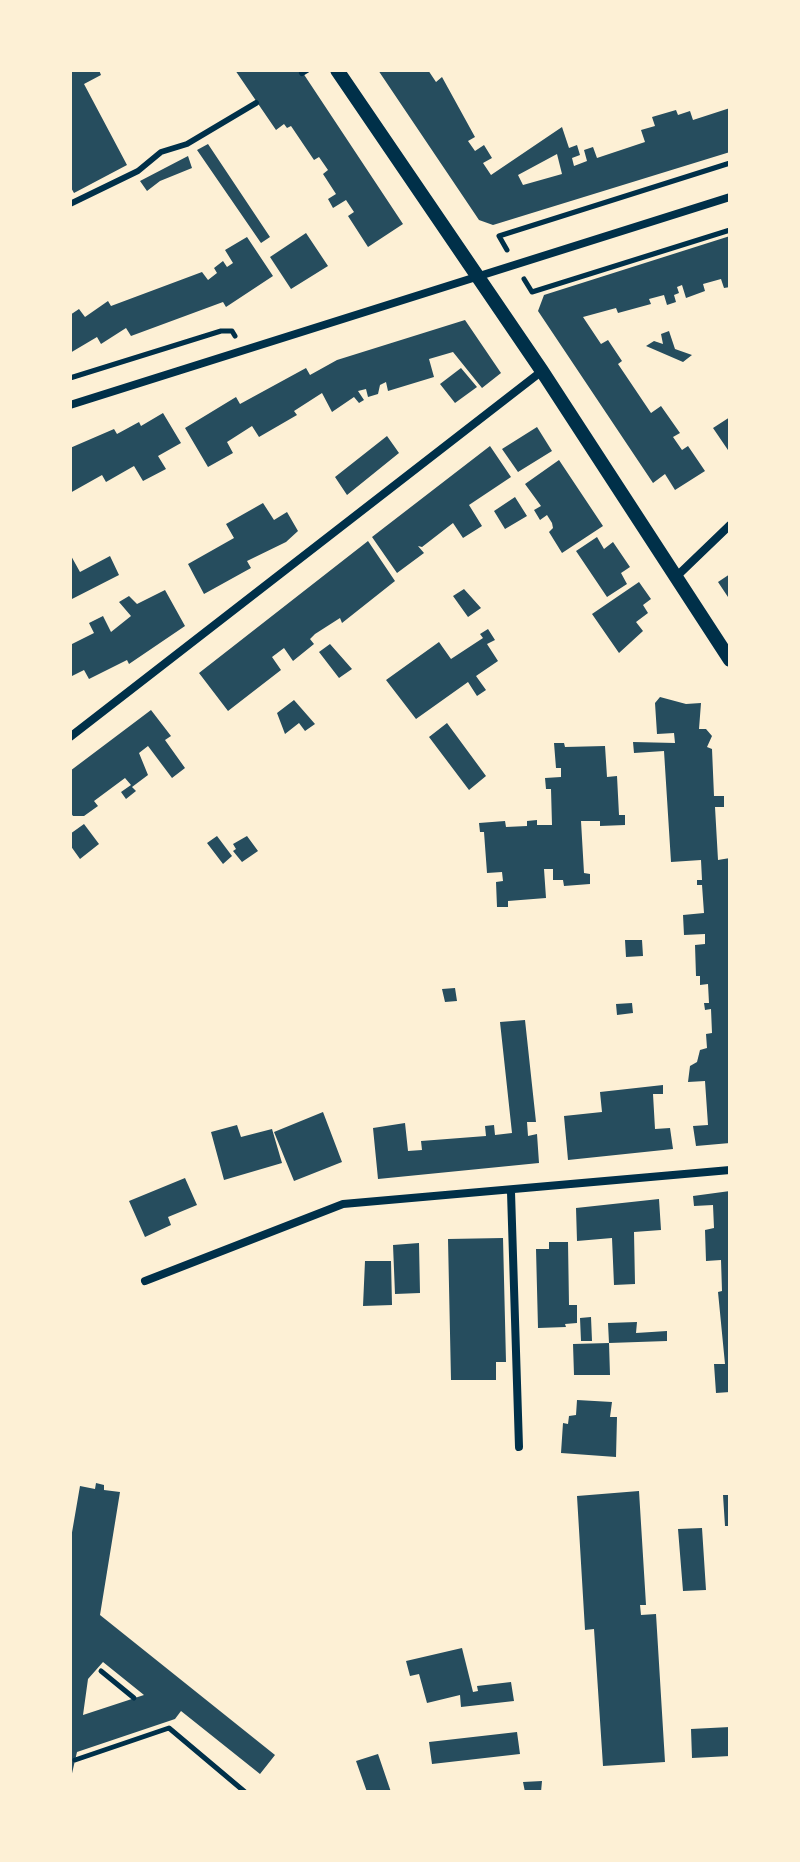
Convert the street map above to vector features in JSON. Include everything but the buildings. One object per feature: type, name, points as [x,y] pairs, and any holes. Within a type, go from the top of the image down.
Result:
[{"type":"street","points":[[337,70],[473,275],[542,371],[730,660]]},
{"type":"street","points":[[70,405],[473,275],[730,197]]},
{"type":"street","points":[[70,737],[542,371]]},
{"type":"street","points":[[677,576],[730,525]]},
{"type":"street","points":[[145,1281],[343,1204],[511,1192],[730,1170]]},
{"type":"street","points":[[511,1192],[519,1447]]},
{"type":"lane","points":[[70,204],[138,171],[161,152],[187,144],[256,103]]},
{"type":"path","points":[[730,163],[499,236],[532,292],[730,230]]},
{"type":"path","points":[[70,378],[221,331]]},
{"type":"path","points":[[101,1671],[134,1698]]},
{"type":"path","points":[[163,1723],[245,1792]]},
{"type":"path","points":[[75,1760],[169,1728]]}]
